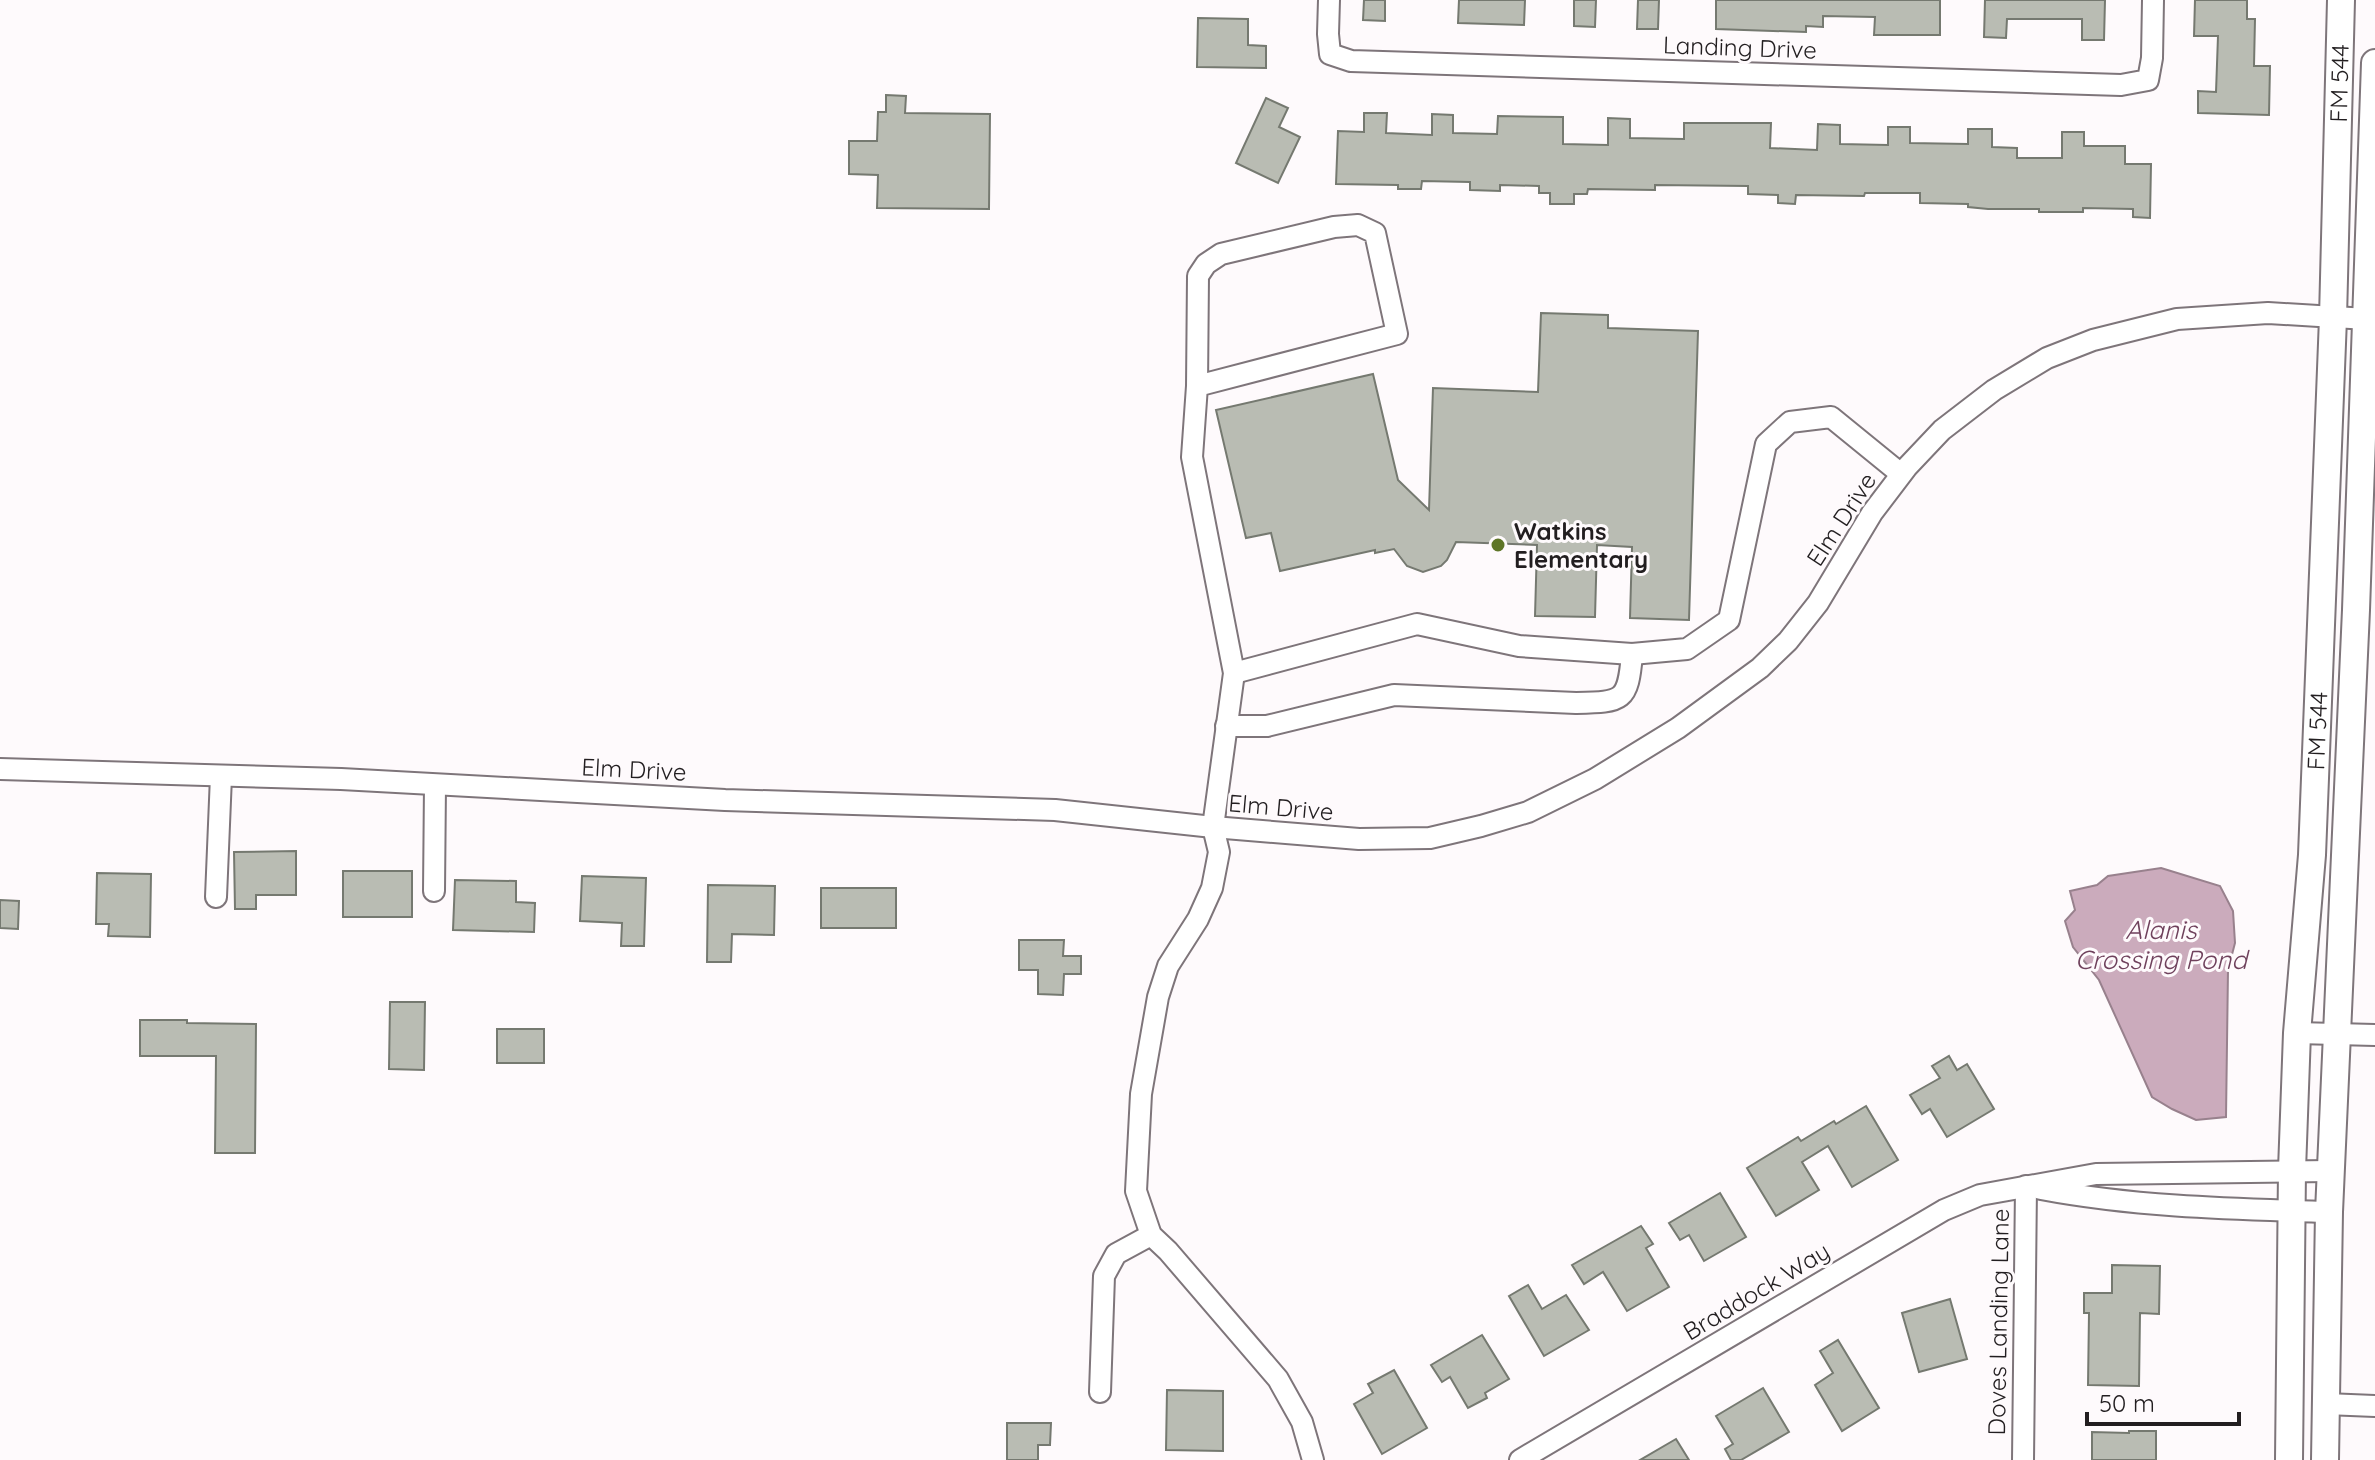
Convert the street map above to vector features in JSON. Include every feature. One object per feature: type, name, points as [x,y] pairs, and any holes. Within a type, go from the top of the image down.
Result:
[{"type":"main road","name":"FM 544","points":[[2289,1460],[2292,1170],[2297,1033],[2312,855],[2333,318],[2341,0]]},
{"type":"main road","name":"FM 544","points":[[2325,1460],[2329,1212],[2375,63]]},
{"type":"street","name":"Landing Drive","points":[[1329,0],[1330,54],[1351,61],[2121,85],[2148,80],[2152,58],[2153,0]]},
{"type":"street","points":[[1197,386],[1397,334],[1375,233],[1358,225],[1334,227],[1221,254],[1206,264],[1198,276],[1197,386],[1192,457],[1234,673],[1213,827],[1219,852],[1212,888],[1198,919],[1168,966],[1158,997],[1141,1094],[1136,1191],[1151,1235],[1278,1379],[1302,1422],[1313,1460]]},
{"type":"street","name":"Elm Drive","points":[[0,769],[341,779],[725,800],[1055,810],[1359,839],[1430,838],[1528,812],[1595,779],[1678,728],[1760,668],[1788,641],[1818,603],[1872,513],[1901,474],[1942,430],[1994,390],[2047,358],[2093,340],[2177,319],[2268,313],[2367,319]]},
{"type":"street","points":[[1234,673],[1417,624],[1519,646],[1632,654],[1687,649],[1729,620],[1766,444],[1790,422],[1831,417],[1901,474]]},
{"type":"street","points":[[1226,726],[1267,726],[1394,695],[1602,702],[1619,697],[1628,688],[1632,654]]},
{"type":"street","points":[[216,897],[221,776]]},
{"type":"street","points":[[434,891],[435,785]]},
{"type":"street","points":[[2297,1033],[2375,1035]]},
{"type":"street","name":"Braddock Way","points":[[1520,1460],[1944,1210],[1980,1195],[2096,1174],[2331,1171]]},
{"type":"street","name":"Braddock Way","points":[[2026,1186],[2140,1202],[2329,1212]]},
{"type":"street","name":"Doves Landing Lane","points":[[2023,1460],[2026,1186]]},
{"type":"street","points":[[1100,1392],[1104,1276],[1116,1254],[1151,1235]]},
{"type":"street","points":[[2326,1404],[2375,1406]]},
{"type":"water","name":"Alanis Crossing Pond","points":[[2161,868],[2220,886],[2233,911],[2235,943],[2228,970],[2226,1117],[2196,1120],[2152,1097],[2099,980],[2073,947],[2065,921],[2075,910],[2070,891],[2097,885],[2108,876]]},
{"type":"building","points":[[1364,0],[1385,0],[1385,21],[1363,20]]},
{"type":"building","points":[[1459,0],[1525,0],[1524,25],[1458,23]]},
{"type":"building","points":[[1574,0],[1596,0],[1595,27],[1574,26]]},
{"type":"building","points":[[1638,0],[1659,0],[1658,29],[1637,29]]},
{"type":"building","points":[[1716,0],[1940,0],[1940,35],[1874,35],[1875,17],[1823,16],[1823,27],[1806,26],[1806,32],[1716,29]]},
{"type":"building","points":[[1985,0],[2105,0],[2104,40],[2082,40],[2082,19],[2007,19],[2006,38],[1984,37]]},
{"type":"building","points":[[2195,0],[2247,0],[2247,19],[2255,19],[2254,66],[2270,66],[2269,115],[2198,113],[2198,91],[2216,92],[2218,36],[2194,36]]},
{"type":"building","points":[[1198,18],[1248,19],[1248,45],[1266,46],[1266,68],[1197,67]]},
{"type":"building","points":[[886,95],[906,96],[905,113],[990,114],[989,209],[877,208],[878,175],[849,174],[849,141],[877,141],[878,112],[886,112]]},
{"type":"building","points":[[1266,98],[1288,108],[1279,127],[1300,137],[1278,183],[1236,163]]},
{"type":"building","points":[[1364,113],[1387,113],[1386,133],[1432,135],[1432,114],[1453,115],[1453,133],[1497,134],[1498,116],[1563,117],[1563,144],[1608,145],[1608,118],[1630,119],[1630,138],[1684,139],[1684,123],[1771,123],[1770,148],[1817,150],[1818,124],[1840,125],[1840,144],[1888,145],[1888,127],[1910,127],[1910,143],[1968,144],[1968,129],[1992,129],[1992,147],[2017,148],[2017,158],[2062,158],[2062,132],[2084,132],[2084,146],[2125,146],[2125,164],[2151,164],[2150,218],[2133,217],[2133,209],[2083,208],[2083,212],[2039,212],[2039,209],[1988,209],[1968,207],[1968,204],[1920,203],[1920,193],[1796,195],[1795,204],[1778,203],[1778,195],[1748,194],[1748,186],[1655,185],[1655,190],[1588,189],[1587,194],[1574,194],[1574,204],[1550,204],[1550,193],[1539,193],[1539,186],[1500,185],[1500,191],[1470,190],[1470,182],[1422,181],[1421,189],[1398,189],[1398,185],[1336,184],[1338,131],[1364,132]]},
{"type":"building","points":[[1541,313],[1608,315],[1608,328],[1698,331],[1689,620],[1630,618],[1632,547],[1597,545],[1595,617],[1535,616],[1537,545],[1456,542],[1441,566],[1423,572],[1407,566],[1394,549],[1375,553],[1375,550],[1280,571],[1271,533],[1246,538],[1216,410],[1373,374],[1398,480],[1429,510],[1433,388],[1538,392]]},
{"type":"building","points":[[296,851],[296,895],[256,895],[256,909],[235,909],[234,852]]},
{"type":"building","points":[[343,871],[412,871],[412,917],[343,917]]},
{"type":"building","points":[[97,873],[151,874],[150,937],[108,936],[109,924],[96,924]]},
{"type":"building","points":[[582,876],[646,878],[644,946],[621,946],[622,923],[580,921]]},
{"type":"building","points":[[455,880],[516,881],[516,902],[535,903],[534,932],[453,930]]},
{"type":"building","points":[[708,885],[775,886],[774,935],[732,934],[731,962],[707,962]]},
{"type":"building","points":[[821,888],[896,888],[896,928],[821,928]]},
{"type":"building","points":[[0,900],[19,901],[18,929],[0,928]]},
{"type":"building","points":[[1019,940],[1064,940],[1063,956],[1081,956],[1081,974],[1064,974],[1063,995],[1038,994],[1038,970],[1019,970]]},
{"type":"building","points":[[390,1002],[425,1002],[424,1070],[389,1069]]},
{"type":"building","points":[[140,1020],[256,1024],[255,1153],[215,1153],[216,1056],[140,1056]]},
{"type":"building","points":[[497,1029],[544,1029],[544,1063],[497,1063]]},
{"type":"building","points":[[1949,1056],[1957,1070],[1967,1064],[1994,1109],[1947,1137],[1930,1109],[1922,1114],[1910,1095],[1940,1078],[1932,1066]]},
{"type":"building","points":[[1866,1106],[1898,1160],[1852,1187],[1828,1146],[1802,1162],[1819,1190],[1776,1216],[1747,1168],[1798,1137],[1801,1141]]},
{"type":"building","points":[[1720,1193],[1746,1237],[1704,1261],[1689,1235],[1680,1240],[1669,1223]]},
{"type":"building","points":[[1641,1226],[1653,1244],[1646,1248],[1669,1287],[1627,1311],[1603,1272],[1584,1284],[1572,1265]]},
{"type":"building","points":[[2112,1265],[2160,1266],[2159,1314],[2140,1313],[2139,1386],[2088,1385],[2089,1313],[2084,1313],[2084,1293],[2112,1293]]},
{"type":"building","points":[[1528,1285],[1542,1309],[1566,1295],[1589,1330],[1544,1356],[1509,1296]]},
{"type":"building","points":[[1950,1299],[1967,1359],[1919,1372],[1902,1313]]},
{"type":"building","points":[[1482,1335],[1509,1379],[1485,1393],[1487,1398],[1468,1408],[1450,1377],[1442,1382],[1431,1365]]},
{"type":"building","points":[[1838,1340],[1879,1408],[1842,1431],[1815,1385],[1833,1373],[1820,1351]]},
{"type":"building","points":[[1394,1370],[1427,1428],[1382,1454],[1354,1404],[1373,1393],[1368,1384]]},
{"type":"building","points":[[1763,1388],[1789,1432],[1741,1460],[1731,1460],[1725,1449],[1733,1444],[1716,1416]]},
{"type":"building","points":[[1167,1390],[1223,1391],[1223,1451],[1166,1450]]},
{"type":"building","points":[[1007,1423],[1051,1423],[1050,1445],[1038,1445],[1038,1460],[1007,1460]]},
{"type":"building","points":[[2156,1431],[2156,1460],[2092,1460],[2092,1432]]},
{"type":"building","points":[[1676,1439],[1689,1460],[1640,1460]]},
{"type":"place","name":"Watkins Elementary","points":[[1498,545]]}]
